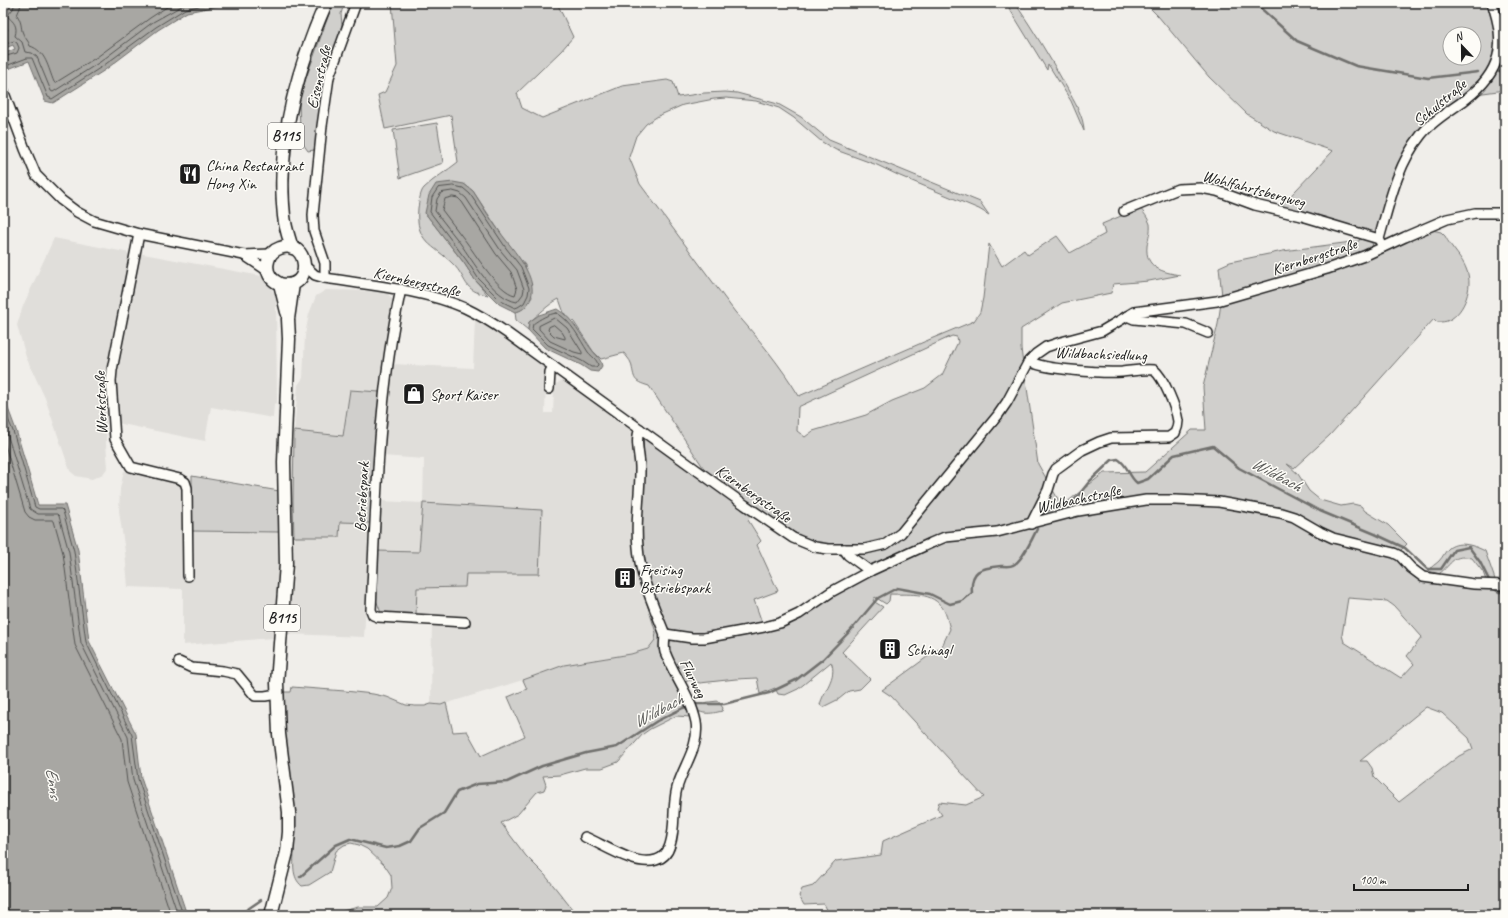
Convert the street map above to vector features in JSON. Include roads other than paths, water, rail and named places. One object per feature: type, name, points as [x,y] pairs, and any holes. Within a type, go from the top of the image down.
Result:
[{"type":"main road","name":"B115","points":[[288,319],[296,281],[305,266],[300,253],[292,248],[284,218],[284,157],[290,113],[305,56],[326,3]]},
{"type":"main road","name":"B115","points":[[270,915],[287,852],[289,832],[289,812],[279,734],[277,694],[286,564],[284,462],[289,339],[288,319],[280,284],[272,279],[268,271],[267,262],[275,251],[284,218]]},
{"type":"main road","points":[[275,251],[283,247],[292,248]]},
{"type":"main road","points":[[280,284],[289,285],[296,281]]},
{"type":"street","name":"Eisenstraße","points":[[325,278],[326,263],[314,231],[314,215],[322,126],[329,77],[356,3]]},
{"type":"street","name":"Schulstraße","points":[[1381,243],[1396,182],[1412,146],[1431,124],[1466,99],[1490,77],[1494,69],[1499,50],[1500,38],[1492,3]]},
{"type":"street","points":[[3,90],[36,175],[69,206],[94,221],[139,234],[244,255],[275,251]]},
{"type":"street","name":"Wohlfahrtsbergweg","points":[[1124,212],[1178,189],[1200,188],[1217,191],[1255,205],[1302,216],[1381,243]]},
{"type":"street","name":"Kiernbergstraße","points":[[305,266],[315,275],[325,278],[402,290],[452,303],[478,314],[553,366],[751,510],[793,538],[815,547],[844,549],[877,547],[894,540],[901,533],[998,415],[1007,402],[1029,361],[1046,347],[1102,331],[1127,316],[1146,310],[1195,305],[1237,296],[1352,261],[1381,243],[1453,218],[1475,213],[1505,213]]},
{"type":"street","name":"Werkstraße","points":[[139,234],[112,370],[111,381],[115,439],[132,467],[180,478],[185,482],[187,488],[188,576]]},
{"type":"street","points":[[244,255],[268,271]]},
{"type":"street","name":"Kiernbergstraße","points":[[296,281],[315,275]]},
{"type":"street","name":"Betriebspark","points":[[402,290],[392,341],[381,413],[371,610],[373,615],[378,617],[465,622]]},
{"type":"street","points":[[1127,316],[1134,320],[1186,324],[1208,333]]},
{"type":"street","name":"Wildbachsiedlung","points":[[1029,361],[1040,366],[1060,368],[1121,372],[1147,369],[1154,370],[1162,379],[1174,408],[1178,423],[1175,433],[1169,437],[1111,438],[1091,446],[1065,462],[1052,474],[1048,490],[1031,524]]},
{"type":"street","points":[[550,389],[550,372],[553,366]]},
{"type":"street","name":"Flurweg","points":[[586,837],[620,854],[639,860],[655,861],[666,854],[671,841],[674,800],[677,787],[696,740],[697,731],[693,712],[665,652],[665,634],[651,600],[639,559],[637,533],[640,472],[638,435],[640,429]]},
{"type":"street","name":"Wildbachstraße","points":[[665,634],[692,638],[704,638],[746,631],[780,622],[807,609],[831,592],[870,571],[931,542],[945,537],[997,532],[1078,511],[1146,500],[1219,502],[1281,513],[1294,517],[1333,538],[1394,553],[1400,556],[1411,568],[1423,577],[1505,586]]},
{"type":"street","points":[[844,549],[848,555],[870,571]]},
{"type":"street","points":[[179,662],[192,668],[238,674],[255,696],[277,694]]},
{"type":"water","points":[[8,3],[226,3],[223,5],[187,12],[158,30],[105,70],[53,103],[45,101],[29,61],[3,71],[3,54],[15,49],[13,45],[3,49],[3,32],[8,30],[6,26],[3,27],[3,6]]},
{"type":"water","points":[[453,182],[464,184],[473,191],[524,265],[532,284],[532,293],[529,302],[522,310],[515,312],[499,304],[475,280],[464,263],[425,213],[429,195],[436,184]]},
{"type":"water","points":[[557,309],[572,322],[599,359],[602,366],[598,372],[590,371],[581,365],[545,348],[528,330],[529,322],[539,315]]},
{"type":"water","name":"Enns","points":[[3,395],[16,430],[38,505],[65,505],[78,550],[89,641],[136,734],[141,778],[187,915],[3,915]]},
{"type":"waterway","points":[[1255,3],[1297,41],[1356,66],[1428,78],[1478,72]]},
{"type":"waterway","points":[[1499,72],[1505,71]]},
{"type":"waterway","name":"Wildbach","points":[[1042,517],[1048,510],[1073,502],[1089,482],[1112,460],[1118,459],[1122,462],[1137,483],[1148,479],[1174,455],[1213,446],[1239,468],[1320,511],[1405,548],[1427,569],[1441,569],[1454,550],[1469,547],[1480,562],[1490,582]]},
{"type":"waterway","name":"Wildbach","points":[[300,877],[336,845],[350,839],[386,848],[400,846],[411,841],[420,828],[444,813],[457,792],[477,784],[507,782],[542,766],[586,753],[617,747],[657,721],[683,708],[697,704],[724,704],[769,693],[796,680],[823,659],[851,630],[878,598],[897,588],[930,594],[950,604],[962,601],[972,593],[973,579],[982,569],[1010,566],[1016,563],[1027,549],[1037,529]]},
{"type":"waterway","name":"Wildbach","points":[[1492,588],[1499,592],[1505,592]]},
{"type":"waterway","name":"Wildbach","points":[[239,915],[261,900]]},
{"type":"place","name":"China Restaurant Hong Xin","points":[[190,174]]},
{"type":"place","name":"Sport Kaiser","points":[[414,394]]},
{"type":"place","name":"Freising Betriebspark","points":[[625,578]]},
{"type":"place","name":"Schinagl","points":[[890,649]]}]
